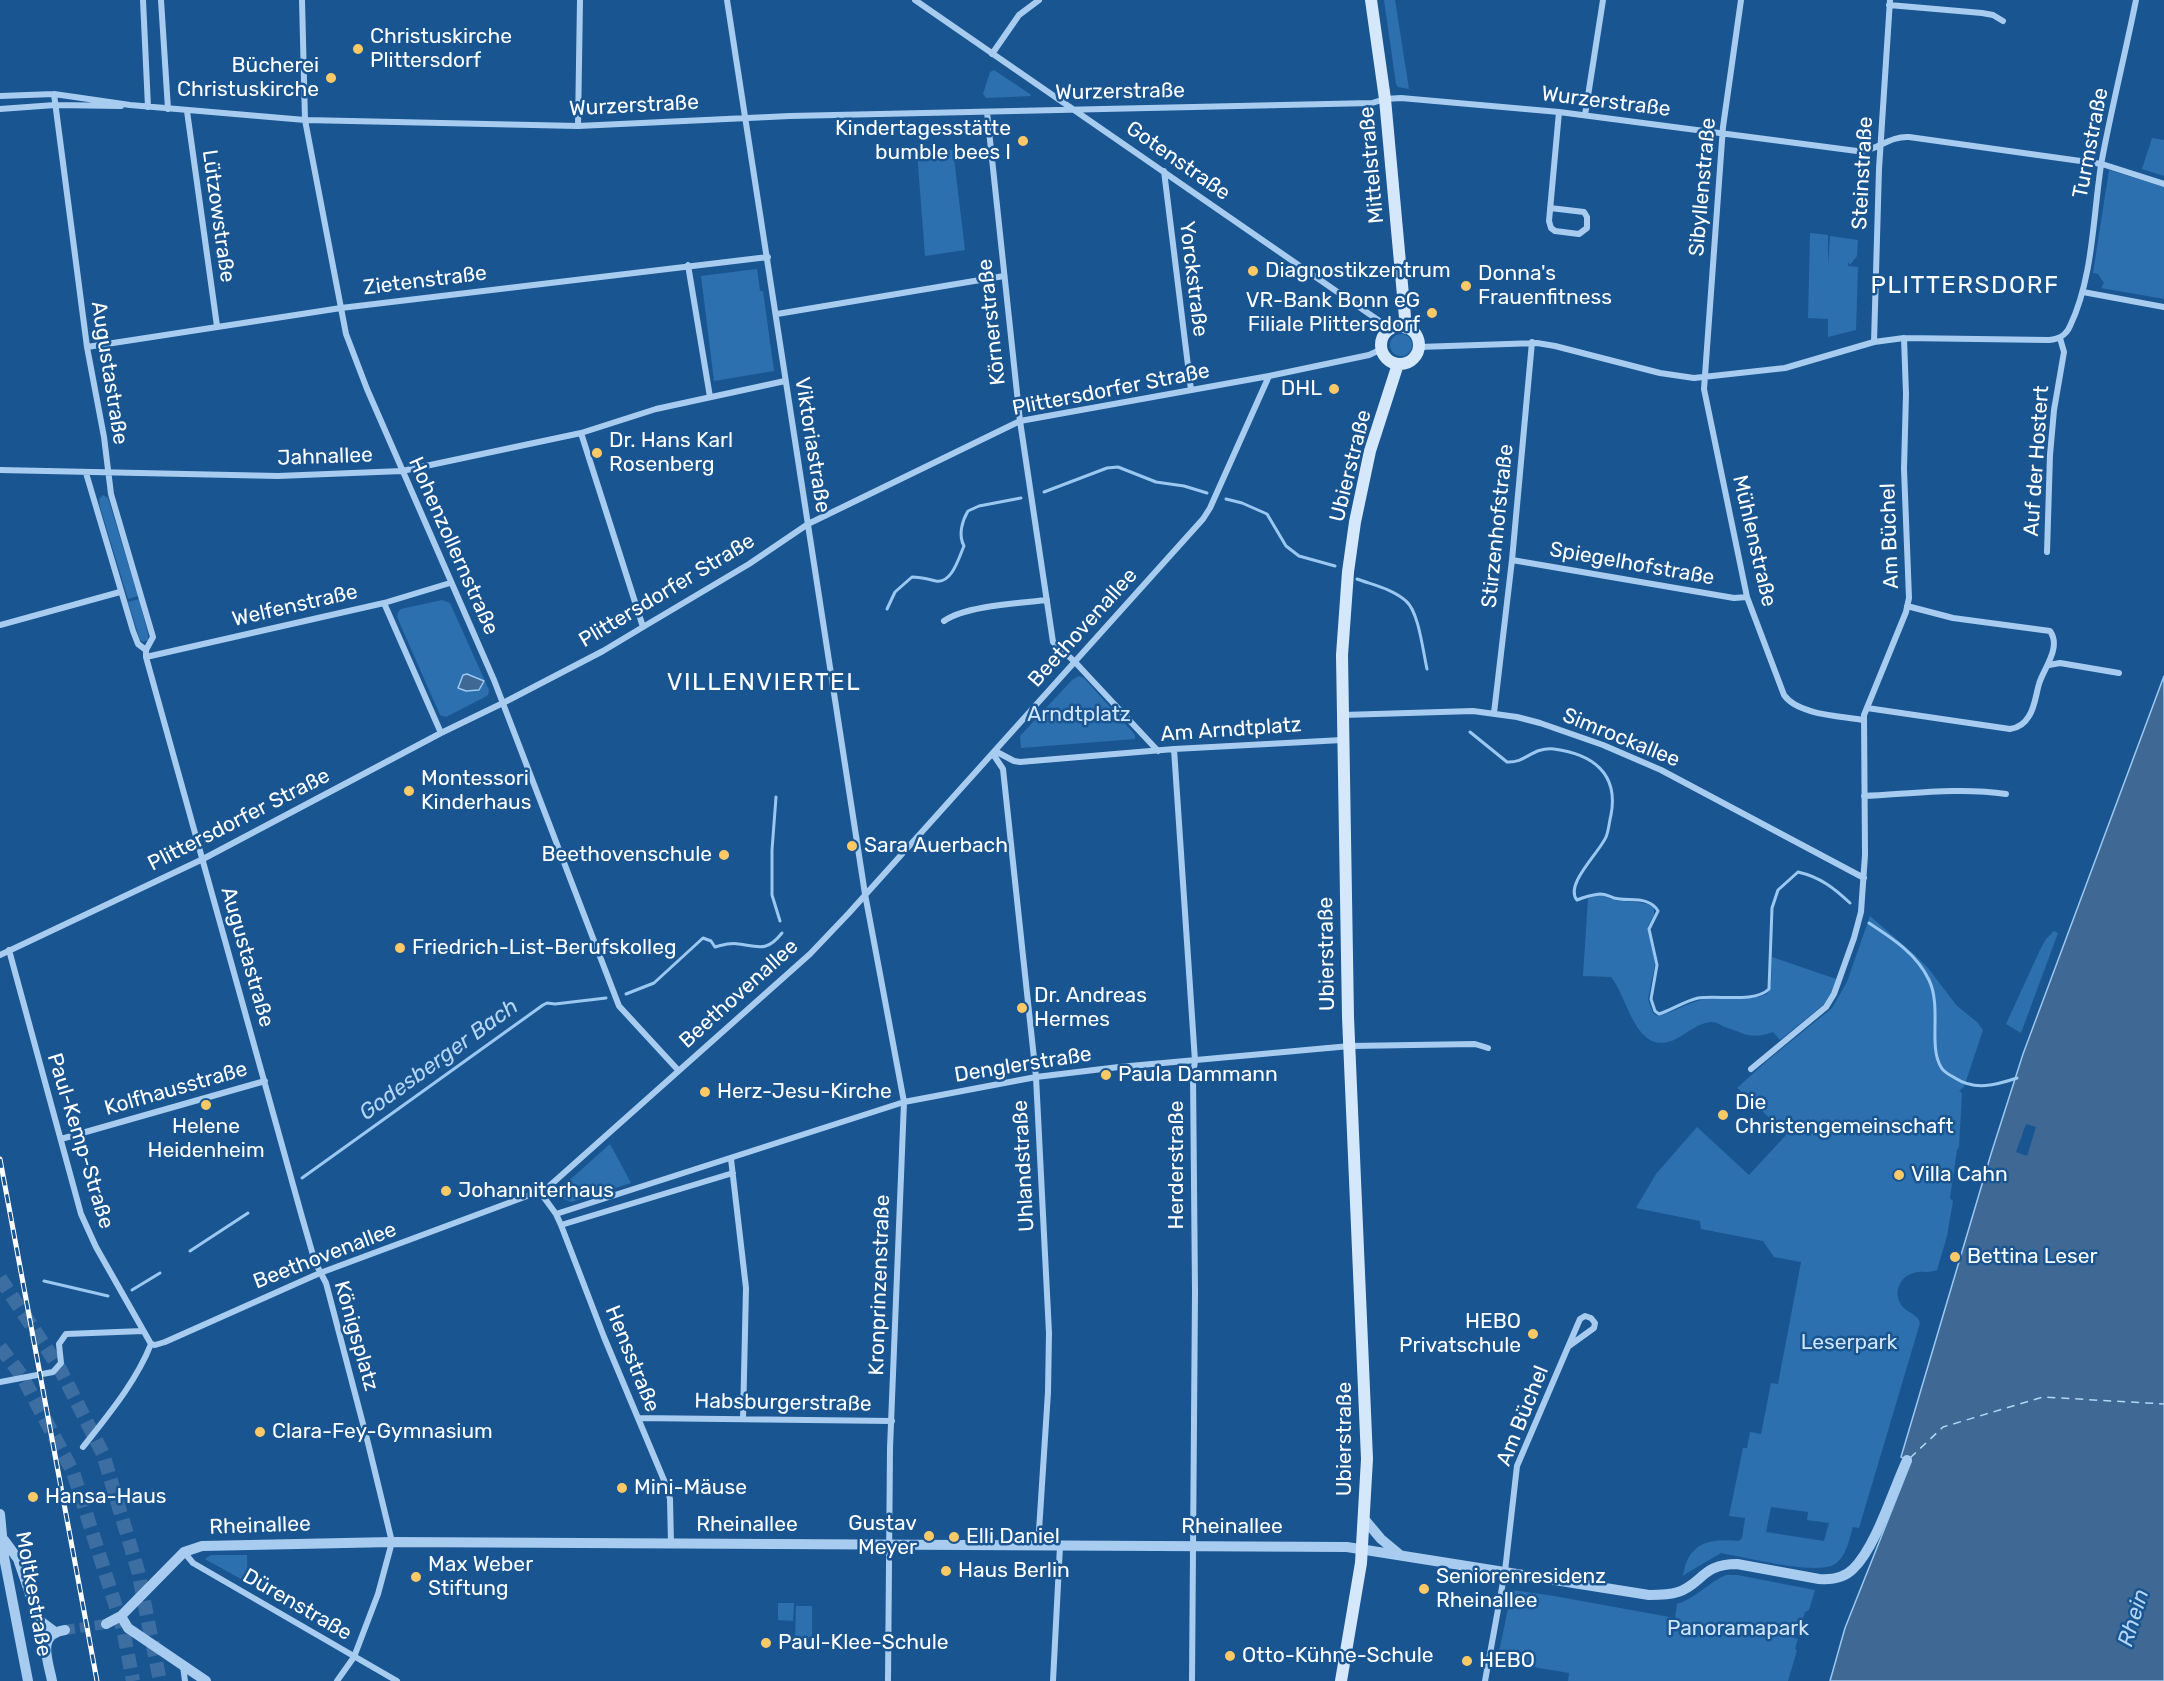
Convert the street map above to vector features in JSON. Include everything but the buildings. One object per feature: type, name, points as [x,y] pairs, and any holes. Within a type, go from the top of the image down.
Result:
[{"type":"main road","name":"Mittelstraße","points":[[1371,0],[1385,99],[1406,328]]},
{"type":"main road","points":[[1406,328],[1416,335],[1419,347],[1414,358],[1404,364],[1398,364],[1388,359],[1382,349],[1383,338],[1391,329],[1406,328]]},
{"type":"main road","name":"Ubierstraße","points":[[1341,1681],[1365,1520],[1367,1429],[1350,1046],[1342,740],[1344,608],[1355,522],[1370,451],[1398,364]]},
{"type":"street","points":[[143,0],[148,107]]},
{"type":"street","points":[[160,0],[168,109]]},
{"type":"street","name":"Hohenzollernstraße","points":[[303,0],[305,120],[350,348],[503,703],[619,1006],[678,1070]]},
{"type":"street","points":[[578,126],[580,0]]},
{"type":"street","name":"Viktoriastraße","points":[[727,0],[865,894]]},
{"type":"street","name":"Gotenstraße","points":[[915,0],[1391,329]]},
{"type":"street","points":[[992,54],[1019,15],[1039,0]]},
{"type":"street","points":[[1585,115],[1603,0]]},
{"type":"street","name":"Sibyllenstraße","points":[[1705,377],[1723,134],[1742,0]]},
{"type":"street","name":"Turmstraße","points":[[2083,292],[2102,164],[2136,0]]},
{"type":"street","name":"Steinstraße","points":[[1874,342],[1880,144],[1890,3],[1982,13],[1993,15],[2003,21]]},
{"type":"street","name":"Wurzerstraße","points":[[0,96],[54,94],[148,107],[305,120],[578,126],[747,118],[1372,103],[1385,99],[1416,99],[1585,115],[1862,152],[1897,137],[1910,137],[2102,164],[2164,184]]},
{"type":"street","name":"Augustastraße","points":[[54,94],[87,347],[104,437],[111,494],[153,637],[146,653]]},
{"type":"street","name":"Wurzerstraße","points":[[0,109],[55,105],[113,107],[130,105]]},
{"type":"street","name":"Lützowstraße","points":[[187,111],[217,326]]},
{"type":"street","name":"Körnerstraße","points":[[987,112],[1020,421],[1053,642],[1075,662]]},
{"type":"street","points":[[1550,208],[1584,212],[1587,217],[1585,230],[1580,234],[1552,230],[1549,221],[1550,208],[1559,112]]},
{"type":"street","name":"Yorckstraße","points":[[1164,171],[1191,390]]},
{"type":"street","name":"Zietenstraße","points":[[87,347],[341,308],[768,257]]},
{"type":"street","points":[[688,265],[710,397]]},
{"type":"street","points":[[777,314],[1004,276]]},
{"type":"street","points":[[1419,347],[1532,342],[1556,345],[1669,375],[1705,377],[1785,368],[1874,342],[1904,338],[2049,340],[2060,338],[2070,326],[2083,292],[2164,307]]},
{"type":"street","name":"Am Büchel","points":[[1751,1069],[1817,1015],[1831,1000],[1857,930],[1861,912],[1864,878],[1863,720],[1907,606],[1909,591],[1904,454],[1906,394],[1904,338]]},
{"type":"street","name":"Auf der Hostert","points":[[2047,552],[2050,455],[2054,410],[2064,352],[2060,338]]},
{"type":"street","name":"Stirzenhofstraße","points":[[1494,713],[1512,560],[1532,342]]},
{"type":"street","name":"Plittersdorfer Straße","points":[[0,955],[203,859],[441,733],[503,703],[643,627],[749,564],[807,524],[1020,421],[1269,376],[1369,355],[1382,349]]},
{"type":"street","name":"Beethovenallee","points":[[151,1344],[165,1342],[320,1273],[546,1189],[810,954],[994,753],[1208,513],[1269,376]]},
{"type":"street","name":"Mühlenstraße","points":[[1705,377],[1704,389],[1747,597],[1782,690],[1790,702],[1806,710],[1863,720]]},
{"type":"street","name":"Jahnallee","points":[[0,470],[278,476],[402,471],[581,433],[656,409],[785,381]]},
{"type":"street","points":[[581,433],[643,627]]},
{"type":"street","name":"Augustastraße","points":[[86,473],[120,591],[138,644],[146,653],[302,1217],[320,1273]]},
{"type":"street","name":"Spiegelhofstraße","points":[[1512,560],[1734,597],[1747,597]]},
{"type":"street","name":"Welfenstraße","points":[[146,653],[384,603],[450,583]]},
{"type":"street","points":[[0,625],[120,591]]},
{"type":"street","points":[[944,621],[951,616],[996,606],[1047,600]]},
{"type":"street","points":[[384,603],[441,733]]},
{"type":"street","points":[[1868,708],[2005,729],[2015,728],[2031,715],[2042,675],[2049,665],[2054,640],[2050,632],[1953,618],[1907,606]]},
{"type":"street","points":[[1075,662],[1158,751]]},
{"type":"street","points":[[2049,665],[2060,663],[2119,673]]},
{"type":"street","name":"Simrockallee","points":[[1342,715],[1473,711],[1539,723],[1625,754],[1677,778],[1864,878]]},
{"type":"street","name":"Am Arndtplatz","points":[[1014,761],[1342,740]]},
{"type":"street","name":"Herderstraße","points":[[1174,749],[1195,1061],[1193,1074],[1192,1681]]},
{"type":"street","points":[[994,753],[1014,761]]},
{"type":"street","name":"Uhlandstraße","points":[[994,753],[1003,769],[1036,1077],[1049,1333],[1048,1392],[1038,1546]]},
{"type":"street","points":[[1003,769],[1014,761]]},
{"type":"street","points":[[1864,796],[1939,792],[2006,794]]},
{"type":"street","name":"Kronprinzenstraße","points":[[865,894],[904,1102],[892,1421],[888,1681]]},
{"type":"street","name":"Paul-Kemp-Straße","points":[[9,950],[85,1224],[151,1344]]},
{"type":"street","name":"Denglerstraße","points":[[556,1214],[904,1102],[1036,1077],[1350,1046],[1475,1044],[1488,1048]]},
{"type":"street","name":"Kolfhausstraße","points":[[61,1139],[265,1081]]},
{"type":"street","points":[[731,1159],[746,1288],[743,1419]]},
{"type":"street","points":[[561,1225],[733,1173]]},
{"type":"street","points":[[647,1185],[652,1199]]},
{"type":"street","name":"Hensstraße","points":[[540,1192],[561,1225],[668,1491],[671,1544]]},
{"type":"street","name":"Königsplatz","points":[[320,1273],[326,1283],[332,1305],[392,1542],[378,1593],[354,1657],[337,1681]]},
{"type":"street","name":"Am Büchel","points":[[1485,1681],[1505,1571],[1517,1466],[1580,1319],[1585,1316],[1591,1318],[1595,1323],[1594,1328],[1569,1346]]},
{"type":"street","points":[[0,1382],[53,1372],[61,1363],[58,1344],[66,1334],[143,1331]]},
{"type":"street","points":[[83,1446],[108,1414],[145,1358],[151,1344]]},
{"type":"street","name":"Habsburgerstraße","points":[[638,1418],[892,1421]]},
{"type":"street","name":"Rheinallee","points":[[106,1624],[121,1616],[184,1552],[202,1546],[392,1542],[1347,1547],[1649,1595],[1665,1595],[1680,1592],[1705,1572],[1724,1564],[1737,1564],[1826,1580],[1839,1578],[1854,1569],[1875,1535],[1907,1460]]},
{"type":"street","name":"Moltkestraße","points":[[0,1514],[4,1557],[28,1681]]},
{"type":"street","points":[[1365,1520],[1399,1555]]},
{"type":"street","points":[[4,1540],[18,1559],[39,1620],[60,1631],[49,1636],[46,1641],[52,1681]]},
{"type":"street","points":[[1053,1681],[1060,1546]]},
{"type":"street","name":"Dürenstraße","points":[[184,1552],[193,1563],[398,1681]]},
{"type":"street","points":[[121,1616],[128,1628],[206,1681]]},
{"type":"street","points":[[183,1665],[185,1681]]},
{"type":"green space","points":[[1384,0],[1395,0],[1409,89],[1398,87],[1396,84]]},
{"type":"green space","points":[[994,70],[1031,96],[986,98],[983,94],[990,72]]},
{"type":"green space","points":[[2152,138],[2164,140],[2164,176],[2142,169]]},
{"type":"green space","points":[[953,150],[965,250],[925,256],[917,151]]},
{"type":"green space","points":[[2109,170],[2164,187],[2164,299],[2101,288],[2104,283],[2098,274],[2093,273]]},
{"type":"green space","points":[[1810,233],[1828,235],[1828,266],[1830,236],[1858,240],[1857,256],[1850,265],[1848,262],[1848,266],[1858,267],[1856,330],[1828,337],[1828,319],[1808,318]]},
{"type":"green space","points":[[757,269],[760,291],[763,291],[774,371],[714,381],[701,276]]},
{"type":"green space","points":[[1401,334],[1409,337],[1412,345],[1409,353],[1401,356],[1393,353],[1390,345],[1393,337]]},
{"type":"green space","points":[[103,495],[108,498],[138,596],[128,599],[100,507],[99,499]]},
{"type":"green space","points":[[139,599],[148,634],[148,640],[143,642],[140,640],[128,602]]},
{"type":"green space","points":[[442,600],[450,603],[489,690],[488,695],[446,717],[440,715],[397,617],[401,609]]},
{"type":"green space","name":"Arndtplatz","points":[[1079,676],[1084,678],[1135,735],[1135,739],[1021,748],[1020,736],[1072,680]]},
{"type":"green space","points":[[1603,895],[1614,900],[1648,904],[1654,907],[1654,915],[1648,926],[1655,964],[1648,999],[1653,1013],[1658,1016],[1704,999],[1746,998],[1767,994],[1771,984],[1772,957],[1839,980],[1827,1002],[1780,1040],[1773,1032],[1759,1036],[1749,1035],[1712,1022],[1701,1024],[1671,1041],[1659,1043],[1649,1039],[1640,1031],[1611,977],[1583,976],[1588,898]]},
{"type":"green space","name":"Leserpark","points":[[1870,916],[1928,968],[1957,1006],[1977,1022],[1983,1030],[1964,1087],[1959,1091],[1962,1093],[1959,1147],[1950,1198],[1953,1201],[1947,1236],[1937,1270],[1909,1275],[1904,1278],[1899,1287],[1900,1302],[1905,1309],[1917,1317],[1920,1323],[1859,1528],[1853,1527],[1847,1547],[1839,1561],[1826,1567],[1797,1567],[1721,1553],[1682,1576],[1691,1554],[1702,1544],[1723,1540],[1739,1541],[1742,1538],[1745,1518],[1729,1516],[1743,1448],[1747,1448],[1750,1432],[1761,1434],[1771,1383],[1778,1384],[1801,1262],[1774,1257],[1763,1241],[1701,1229],[1700,1221],[1636,1208],[1656,1174],[1697,1127],[1749,1175],[1787,1134],[1737,1088],[1832,1008],[1847,982]],"holes":[[[1771,1507],[1808,1512],[1807,1520],[1829,1523],[1824,1541],[1766,1532]]]},
{"type":"green space","points":[[2054,931],[2058,933],[2021,1033],[2006,1024],[2040,950]]},
{"type":"green space","points":[[610,1144],[631,1183],[571,1202],[562,1198],[560,1190],[563,1186]]},
{"type":"green space","points":[[211,1555],[247,1555],[248,1583],[205,1559]]},
{"type":"green space","name":"Panoramapark","points":[[1726,1575],[1737,1575],[1815,1590],[1809,1610],[1805,1612],[1801,1624],[1799,1623],[1794,1638],[1798,1639],[1795,1649],[1797,1650],[1788,1681],[1568,1681],[1569,1673],[1497,1661],[1512,1590],[1675,1618],[1677,1604],[1684,1602]]},
{"type":"green space","points":[[778,1603],[794,1603],[793,1621],[778,1620]]},
{"type":"green space","points":[[796,1606],[812,1606],[812,1639],[795,1639]]},
{"type":"water","points":[[467,674],[484,681],[479,690],[466,691],[458,688],[463,675]]},
{"type":"water","name":"Rhein","points":[[2164,676],[2164,1681],[1830,1681],[1845,1628],[1911,1462],[1901,1457],[2023,1054]]},
{"type":"pier","points":[[2026,1124],[2036,1127],[2027,1156],[2016,1152]]},
{"type":"waterway","name":"Godesberger Bach","points":[[1044,492],[1107,468],[1118,467],[1156,482],[1184,486],[1207,493]]},
{"type":"waterway","name":"Godesberger Bach","points":[[887,609],[895,592],[912,577],[942,581],[951,574],[964,546],[961,528],[968,511],[979,506],[1021,498]]},
{"type":"waterway","name":"Godesberger Bach","points":[[1226,499],[1267,514],[1286,546],[1299,556],[1335,566]]},
{"type":"waterway","name":"Godesberger Bach","points":[[1357,579],[1395,593],[1410,606],[1417,623],[1427,669]]},
{"type":"waterway","name":"Godesberger Bach","points":[[1470,732],[1507,762],[1520,760],[1540,750],[1554,749],[1580,756],[1600,768],[1611,788],[1611,815],[1608,832],[1579,878],[1574,894],[1577,900],[1600,894],[1644,901],[1658,911],[1649,929],[1657,965],[1651,999],[1655,1011],[1659,1014],[1698,998],[1755,996],[1769,989],[1772,908],[1778,890],[1798,872],[1826,884],[1850,903]]},
{"type":"waterway","name":"Godesberger Bach","points":[[776,797],[772,850],[772,895],[780,921]]},
{"type":"waterway","name":"Godesberger Bach","points":[[1869,923],[1911,954],[1929,980],[1935,1002],[1935,1048],[1943,1070],[1963,1082],[1978,1086],[1993,1085],[2017,1078]]},
{"type":"waterway","name":"Godesberger Bach","points":[[626,994],[654,983],[703,938],[711,941],[715,947],[733,943],[762,947],[772,943],[782,933]]},
{"type":"waterway","name":"Godesberger Bach","points":[[302,1178],[543,1005],[606,998]]},
{"type":"waterway","name":"Godesberger Bach","points":[[190,1251],[248,1213]]},
{"type":"waterway","name":"Godesberger Bach","points":[[132,1290],[160,1273]]},
{"type":"waterway","name":"Godesberger Bach","points":[[44,1281],[108,1296]]},
{"type":"ferry route","points":[[1910,1458],[1943,1427],[2043,1397],[2164,1404]]},
{"type":"tunnel","points":[[0,1278],[60,1369],[103,1454],[138,1571],[160,1681]]},
{"type":"tunnel","points":[[0,1347],[22,1376],[73,1472],[123,1629],[133,1681]]},
{"type":"tunnel","points":[[65,1630],[106,1624]]},
{"type":"railway","points":[[0,1159],[97,1681]]},
{"type":"place","name":"Christuskirche Plittersdorf","points":[[358,49]]},
{"type":"place","name":"Bücherei Christuskirche","points":[[331,78]]},
{"type":"place","name":"Kindertagesstätte bumble bees I","points":[[1023,141]]},
{"type":"place","name":"Diagnostikzentrum","points":[[1253,271]]},
{"type":"place","name":"Donna's Frauenfitness","points":[[1466,286]]},
{"type":"place","name":"VR-Bank Bonn eG Filiale Plittersdorf","points":[[1432,313]]},
{"type":"place","name":"DHL","points":[[1334,389]]},
{"type":"place","name":"Dr. Hans Karl Rosenberg","points":[[597,453]]},
{"type":"place","name":"Montessori Kinderhaus","points":[[409,791]]},
{"type":"place","name":"Sara Auerbach","points":[[852,846]]},
{"type":"place","name":"Beethovenschule","points":[[724,855]]},
{"type":"place","name":"Friedrich-List-Berufskolleg","points":[[400,948]]},
{"type":"place","name":"Dr. Andreas Hermes","points":[[1022,1008]]},
{"type":"place","name":"Paula Dammann","points":[[1106,1075]]},
{"type":"place","name":"Herz-Jesu-Kirche","points":[[705,1092]]},
{"type":"place","name":"Helene Heidenheim","points":[[206,1105]]},
{"type":"place","name":"Die Christengemeinschaft","points":[[1723,1115]]},
{"type":"place","name":"Villa Cahn","points":[[1899,1175]]},
{"type":"place","name":"Johanniterhaus","points":[[446,1191]]},
{"type":"place","name":"Bettina Leser","points":[[1955,1257]]},
{"type":"place","name":"HEBO Privatschule","points":[[1533,1334]]},
{"type":"place","name":"Clara-Fey-Gymnasium","points":[[260,1432]]},
{"type":"place","name":"Mini-Mäuse","points":[[622,1488]]},
{"type":"place","name":"Hansa-Haus","points":[[33,1497]]},
{"type":"place","name":"Gustav Meyer","points":[[929,1536]]},
{"type":"place","name":"Elli Daniel","points":[[954,1537]]},
{"type":"place","name":"Haus Berlin","points":[[946,1571]]},
{"type":"place","name":"Max Weber Stiftung","points":[[416,1577]]},
{"type":"place","name":"Seniorenresidenz Rheinallee","points":[[1424,1589]]},
{"type":"place","name":"Paul-Klee-Schule","points":[[766,1643]]},
{"type":"place","name":"Otto-Kühne-Schule","points":[[1230,1656]]},
{"type":"place","name":"HEBO","points":[[1467,1661]]},
{"type":"district","name":"PLITTERSDORF","points":[[1965,286]]},
{"type":"district","name":"VILLENVIERTEL","points":[[764,683]]}]
